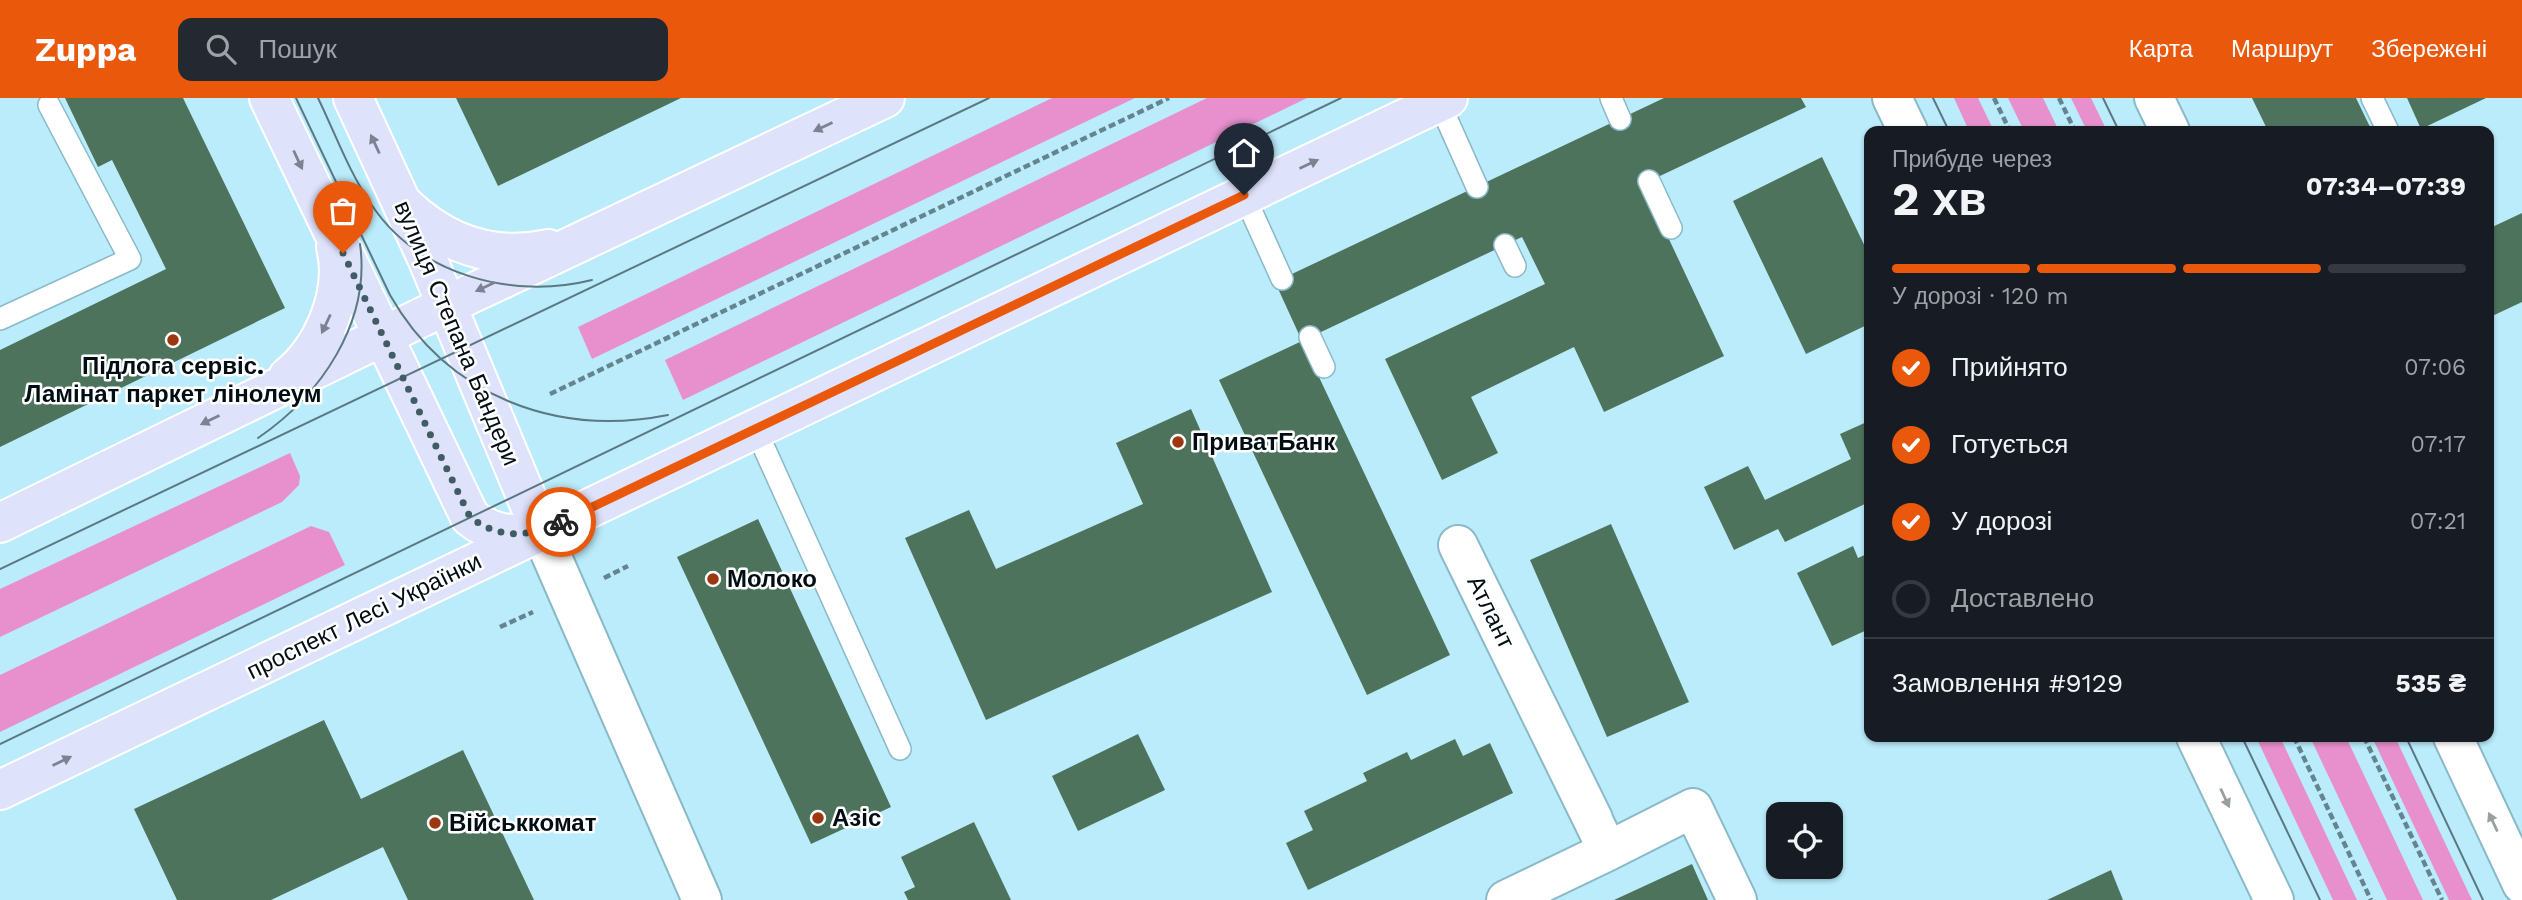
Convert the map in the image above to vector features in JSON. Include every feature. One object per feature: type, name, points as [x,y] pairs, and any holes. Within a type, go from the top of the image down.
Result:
[{"type":"main road","points":[[269,98],[470,517],[487,530],[512,536],[541,532]]},
{"type":"main road","name":"вулиця Степана Бандери","points":[[354,98],[404,204],[541,532]]},
{"type":"main road","points":[[0,523],[447,304],[885,98]]},
{"type":"main road","name":"проспект Лесі Українки","points":[[0,790],[1444,100]]},
{"type":"main road","points":[[404,204],[426,225],[453,241],[505,254],[533,252],[594,236]]},
{"type":"main road","points":[[272,390],[297,370],[317,342],[331,314],[339,286],[339,259],[334,234]]},
{"type":"street","points":[[1892,98],[1906,126]]},
{"type":"street","points":[[2154,98],[2168,126]]},
{"type":"street","name":"вулиця Степана Бандери","points":[[541,532],[702,900]]},
{"type":"street","name":"Атлант","points":[[1458,545],[1601,835],[1530,692],[1524,679],[1458,545]]},
{"type":"street","points":[[2198,742],[2274,900]]},
{"type":"street","points":[[2455,742],[2522,884]]},
{"type":"street","points":[[1506,900],[1601,835],[1693,808],[1737,900]]},
{"type":"lane","points":[[1611,98],[1620,119]]},
{"type":"lane","points":[[2372,98],[2386,126]]},
{"type":"lane","points":[[1444,100],[1477,187]]},
{"type":"lane","points":[[0,319],[130,259],[49,105]]},
{"type":"lane","points":[[1649,181],[1671,228]]},
{"type":"lane","points":[[1244,195],[1282,279]]},
{"type":"lane","points":[[1504,245],[1515,266]]},
{"type":"lane","points":[[1310,337],[1324,367]]},
{"type":"lane","points":[[756,430],[900,749]]},
{"type":"path","points":[[550,394],[1169,98]]},
{"type":"path","points":[[1994,98],[2008,126]]},
{"type":"path","points":[[2059,98],[2073,126]]},
{"type":"path","points":[[2296,742],[2371,900]]},
{"type":"path","points":[[2366,742],[2442,900]]},
{"type":"shaded area","points":[[1052,98],[1135,98],[592,359],[578,327]]},
{"type":"shaded area","points":[[1207,98],[1307,98],[683,400],[665,360]]},
{"type":"shaded area","points":[[1954,98],[1978,98],[1992,126],[1967,126]]},
{"type":"shaded area","points":[[2008,98],[2043,98],[2057,126],[2022,126]]},
{"type":"shaded area","points":[[2071,98],[2091,98],[2105,126],[2085,126]]},
{"type":"shaded area","points":[[290,453],[300,476],[299,485],[282,502],[0,637],[0,589]]},
{"type":"shaded area","points":[[311,526],[329,532],[345,565],[0,732],[0,675]]},
{"type":"shaded area","points":[[2258,742],[2282,742],[2357,900],[2333,900]]},
{"type":"shaded area","points":[[2312,742],[2348,742],[2423,900],[2387,900]]},
{"type":"shaded area","points":[[2374,742],[2397,742],[2472,900],[2449,900]]},
{"type":"building","points":[[65,98],[183,98],[285,308],[0,447],[0,350],[166,269],[112,160],[98,167]]},
{"type":"building","points":[[456,98],[681,98],[498,186]]},
{"type":"building","points":[[1664,98],[1801,98],[1806,107],[1643,184],[1724,356],[1604,412],[1574,347],[1471,397],[1498,453],[1442,480],[1385,359],[1545,284],[1522,237],[1302,341],[1275,282]]},
{"type":"building","points":[[2252,98],[2356,98],[2370,126],[2266,126]]},
{"type":"building","points":[[2407,98],[2486,98],[2427,126],[2420,126]]},
{"type":"building","points":[[1822,157],[1864,245],[1864,326],[1806,354],[1733,201]]},
{"type":"building","points":[[2522,213],[2522,302],[2494,315],[2494,226]]},
{"type":"building","points":[[1302,341],[1450,655],[1367,695],[1219,380]]},
{"type":"building","points":[[1191,409],[1272,592],[986,720],[905,538],[969,510],[996,569],[1143,504],[1116,443]]},
{"type":"building","points":[[1864,423],[1864,504],[1785,542],[1778,529],[1734,550],[1704,487],[1748,466],[1765,500],[1851,459],[1840,434]]},
{"type":"building","points":[[758,519],[891,807],[811,844],[677,557]]},
{"type":"building","points":[[1611,524],[1689,702],[1607,737],[1530,560]]},
{"type":"building","points":[[1853,546],[1858,558],[1864,555],[1864,631],[1832,646],[1797,573]]},
{"type":"building","points":[[324,720],[361,799],[463,750],[534,900],[408,900],[383,847],[271,900],[177,900],[134,809]]},
{"type":"building","points":[[1138,734],[1165,790],[1078,831],[1052,776]]},
{"type":"building","points":[[1455,739],[1463,756],[1490,743],[1513,793],[1308,890],[1286,843],[1313,830],[1304,811],[1367,781],[1363,773],[1407,752],[1411,760]]},
{"type":"building","points":[[974,822],[1011,900],[908,900],[904,892],[915,887],[901,857]]},
{"type":"building","points":[[1692,864],[1708,900],[1614,900]]},
{"type":"building","points":[[2111,870],[2123,900],[2047,900]]},
{"type":"tram line","points":[[296,98],[390,295],[414,330],[442,360],[474,384],[509,402],[547,414],[586,420],[627,420],[668,415]]},
{"type":"tram line","points":[[318,98],[363,192],[391,228],[414,249],[440,265],[499,283],[530,287],[592,280]]},
{"type":"tram line","points":[[0,569],[989,98]]},
{"type":"tram line","points":[[0,744],[1341,98]]},
{"type":"tram line","points":[[1933,98],[1947,126]]},
{"type":"tram line","points":[[2103,98],[2117,126]]},
{"type":"tram line","points":[[258,438],[302,401],[337,354],[358,301],[360,244]]},
{"type":"tram line","points":[[2244,742],[2320,900]]},
{"type":"tram line","points":[[2408,742],[2483,900]]},
{"type":"way so far","points":[[343,253],[470,517],[487,530],[512,536],[541,532],[561,522]]},
{"type":"place","name":"Підлога сервіс. Ламінат паркет лінолеум","points":[[173,340]]},
{"type":"place","name":"ПриватБанк","points":[[1178,442]]},
{"type":"place","name":"Молоко","points":[[713,579]]},
{"type":"place","name":"Азіс","points":[[818,818]]},
{"type":"place","name":"Військкомат","points":[[435,823]]},
{"type":"route","points":[[561,522],[1244,195]]}]
